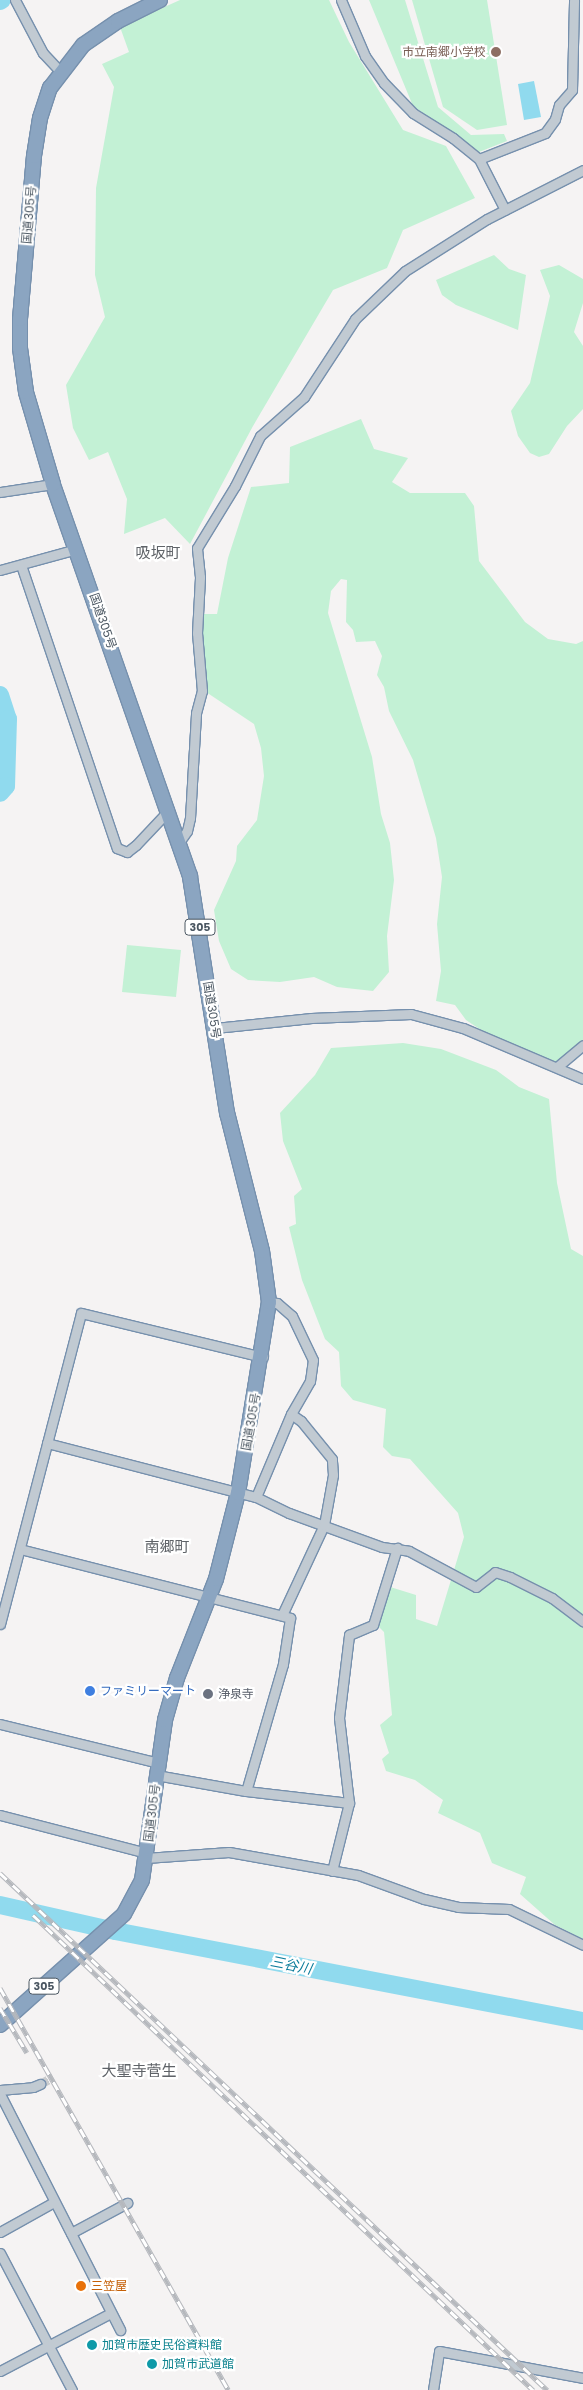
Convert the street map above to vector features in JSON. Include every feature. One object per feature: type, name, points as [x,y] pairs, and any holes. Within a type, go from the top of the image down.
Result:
[{"type":"highway","name":"国道305号","points":[[0,2025],[88,1948],[124,1914],[134,1899],[146,1856],[170,1700],[207,1598],[216,1579],[238,1493],[263,1357],[269,1302],[262,1251],[227,1113],[197,913],[180,840],[53,484],[26,392],[20,319],[37,134],[44,103],[60,71],[83,45],[100,32],[160,0]]},
{"type":"street","points":[[15,0],[43,54],[60,71]]},
{"type":"street","points":[[341,0],[366,56],[398,100],[479,159],[505,210]]},
{"type":"street","points":[[479,159],[544,133],[555,119],[559,105],[572,90],[574,0]]},
{"type":"street","points":[[180,840],[187,831],[190,818],[196,713],[202,691],[196,633],[200,577],[197,548],[207,528],[235,486],[260,436],[304,396],[354,319],[405,271],[438,248],[505,210],[583,170]]},
{"type":"street","points":[[0,492],[53,484]]},
{"type":"street","points":[[0,570],[21,566],[77,549]]},
{"type":"street","points":[[21,566],[117,848],[127,852],[169,810]]},
{"type":"street","points":[[215,1028],[311,1018],[411,1014],[463,1028],[583,1079]]},
{"type":"street","points":[[556,1067],[583,1045]]},
{"type":"street","points":[[256,1497],[292,1414],[310,1381],[313,1360],[292,1316],[277,1303],[269,1302]]},
{"type":"street","points":[[0,1624],[81,1313],[263,1357]]},
{"type":"street","points":[[282,1616],[324,1525],[331,1498],[332,1459],[301,1421],[292,1414]]},
{"type":"street","points":[[47,1443],[256,1497],[382,1547],[410,1551],[476,1587],[495,1572],[510,1577],[552,1598],[577,1614],[583,1621]]},
{"type":"street","points":[[20,1548],[290,1618],[283,1664],[246,1791]]},
{"type":"street","points":[[332,1871],[349,1803],[338,1718],[349,1635],[373,1625],[397,1548]]},
{"type":"street","points":[[0,1724],[158,1769],[246,1791],[349,1803]]},
{"type":"street","points":[[0,1815],[146,1856],[229,1852],[358,1875],[424,1900],[458,1907],[510,1909],[583,1945]]},
{"type":"street","points":[[0,2090],[33,2087],[40,2084]]},
{"type":"street","points":[[0,2094],[120,2330]]},
{"type":"street","points":[[0,2232],[54,2202]]},
{"type":"street","points":[[71,2233],[128,2203]]},
{"type":"street","points":[[0,2252],[72,2390]]},
{"type":"street","points":[[0,2371],[111,2313]]},
{"type":"street","points":[[433,2390],[439,2351],[583,2378]]},
{"type":"green space","points":[[180,0],[329,0],[349,42],[403,130],[446,146],[475,198],[403,230],[387,268],[333,290],[253,426],[190,544],[165,518],[124,534],[127,499],[108,452],[89,460],[73,428],[66,385],[105,317],[95,275],[96,188],[114,87],[102,64],[129,52],[120,27]]},
{"type":"green space","points":[[369,0],[405,0],[438,107],[471,135],[504,134],[507,141],[479,152],[413,106]]},
{"type":"green space","points":[[412,0],[487,0],[507,125],[477,130],[443,107]]},
{"type":"green space","points":[[494,255],[509,269],[526,275],[518,330],[456,305],[442,295],[436,280]]},
{"type":"green space","points":[[559,265],[583,279],[583,303],[574,332],[583,346],[583,409],[567,426],[549,454],[539,457],[530,453],[518,436],[511,411],[530,383],[550,296],[540,270]]},
{"type":"green space","points":[[361,419],[374,449],[408,458],[392,482],[410,493],[465,493],[474,506],[479,561],[525,622],[548,639],[576,644],[583,641],[583,1043],[555,1064],[484,1032],[466,1020],[455,1005],[436,1001],[441,971],[437,924],[442,877],[436,838],[413,760],[389,711],[384,687],[377,675],[382,656],[375,641],[356,642],[353,630],[346,622],[347,580],[341,579],[331,591],[328,613],[372,757],[381,814],[390,843],[394,880],[387,936],[389,972],[373,991],[337,987],[314,977],[280,982],[248,980],[231,969],[219,941],[214,910],[236,861],[237,846],[257,820],[264,776],[261,748],[254,724],[206,692],[201,614],[217,614],[228,558],[251,487],[289,483],[290,447]]},
{"type":"green space","points":[[127,945],[181,950],[176,997],[122,992]]},
{"type":"green space","points":[[403,1043],[441,1049],[496,1070],[519,1087],[549,1099],[557,1183],[571,1249],[583,1256],[583,1939],[555,1925],[520,1894],[526,1877],[492,1863],[480,1833],[438,1813],[443,1800],[415,1780],[386,1771],[382,1759],[389,1753],[380,1725],[392,1715],[384,1632],[377,1625],[387,1586],[416,1595],[416,1619],[437,1626],[464,1537],[458,1513],[410,1459],[392,1456],[383,1447],[386,1409],[353,1400],[341,1386],[339,1352],[325,1339],[302,1280],[289,1227],[296,1224],[294,1196],[302,1189],[283,1141],[280,1113],[315,1075],[331,1048]]},
{"type":"water","points":[[534,81],[541,117],[524,120],[518,84]]},
{"type":"waterway","points":[[0,695],[8,719],[6,786],[0,793]]},
{"type":"waterway","name":"三谷川","points":[[0,1905],[115,1931],[583,2021]]},
{"type":"tunnel","points":[[40,2084],[53,2077]]},
{"type":"railway","points":[[0,1873],[547,2390]]},
{"type":"railway","points":[[33,1915],[533,2390]]},
{"type":"railway","points":[[0,1988],[228,2390]]},
{"type":"railway","points":[[0,2008],[27,2053]]},
{"type":"place","name":"市立南郷小学校","points":[[496,52]]},
{"type":"place","name":"ファミリーマート","points":[[90,1691]]},
{"type":"place","name":"浄泉寺","points":[[208,1694]]},
{"type":"place","name":"三笠屋","points":[[81,2286]]},
{"type":"place","name":"加賀市歴史民俗資料館","points":[[92,2345]]},
{"type":"place","name":"加賀市武道館","points":[[152,2364]]},
{"type":"district","name":"吸坂町","points":[[158,553]]},
{"type":"district","name":"南郷町","points":[[167,1547]]},
{"type":"district","name":"大聖寺菅生","points":[[139,2071]]}]
